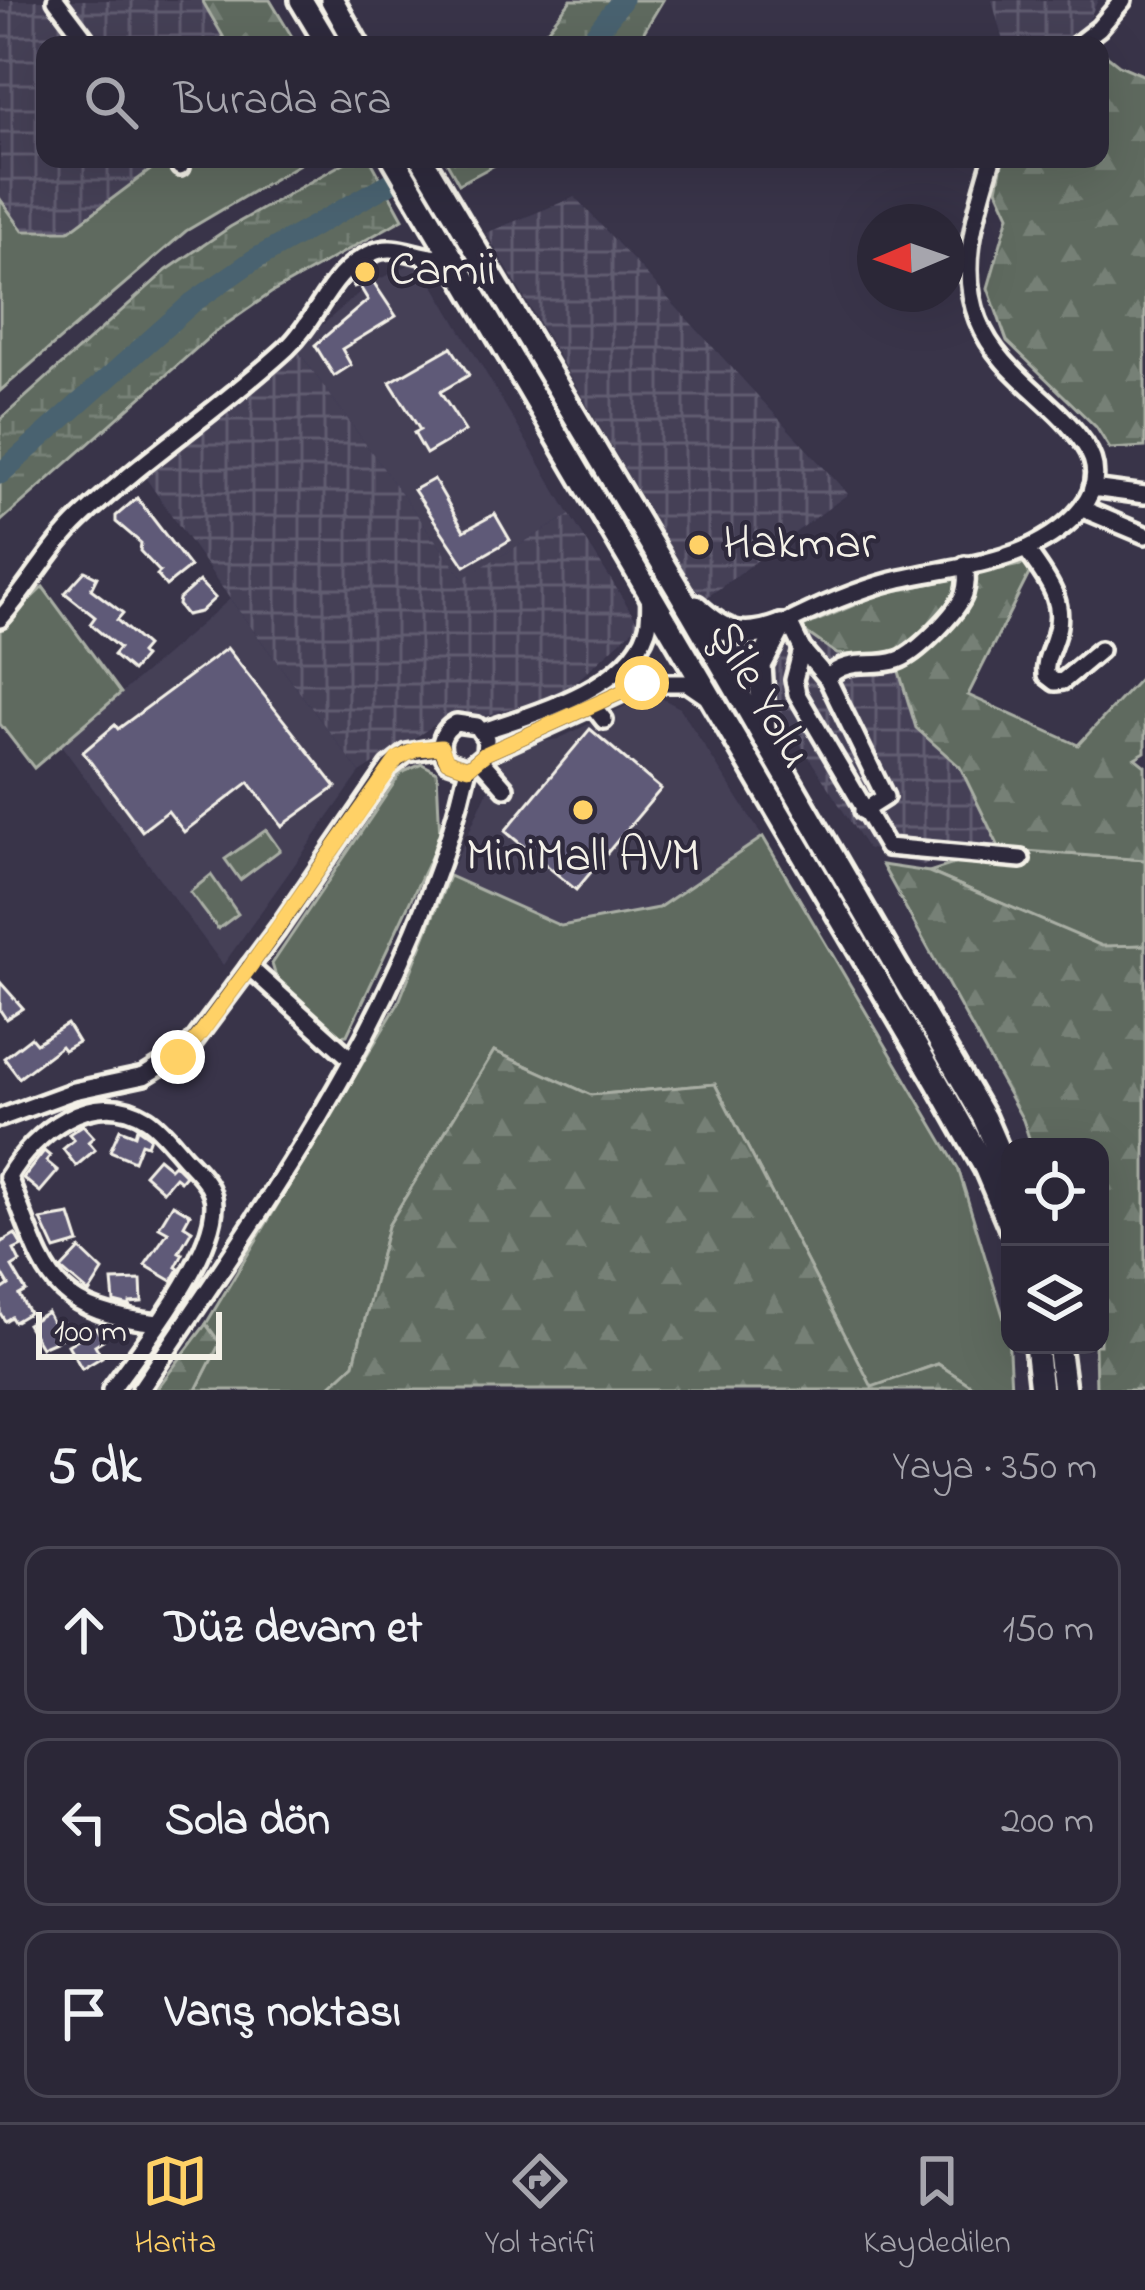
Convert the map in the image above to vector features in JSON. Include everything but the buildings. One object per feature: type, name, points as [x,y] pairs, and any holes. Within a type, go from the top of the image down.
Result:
[{"type":"highway","points":[[302,0],[323,36]]},
{"type":"highway","points":[[332,0],[352,36]]},
{"type":"highway","name":"Şile Yolu","points":[[399,168],[975,1150],[1001,1206]]},
{"type":"highway","name":"Şile Yolu","points":[[427,168],[766,741],[984,1118],[1001,1157]]},
{"type":"highway","points":[[677,588],[710,620],[738,634],[751,636],[785,624]]},
{"type":"highway","points":[[766,741],[760,665],[785,624]]},
{"type":"highway","points":[[1037,1354],[1041,1390]]},
{"type":"highway","points":[[1059,1354],[1064,1390]]},
{"type":"street","points":[[56,0],[83,36]]},
{"type":"street","points":[[1089,36],[1123,0]]},
{"type":"street","points":[[863,811],[885,796],[827,678],[785,624],[889,582],[1026,548],[1083,509],[1092,488],[1092,460],[1085,445],[1000,360],[978,319],[971,296],[970,244],[990,168]]},
{"type":"street","points":[[0,619],[79,520],[287,348],[349,267],[387,248],[430,259],[452,256]]},
{"type":"street","points":[[1092,488],[1145,495]]},
{"type":"street","points":[[1083,509],[1145,535]]},
{"type":"street","points":[[1026,548],[1058,602],[1059,622],[1044,667],[1048,678],[1063,681],[1100,650]]},
{"type":"street","points":[[827,678],[848,664],[892,662],[912,653],[959,605],[966,586],[965,566]]},
{"type":"street","points":[[483,731],[592,688],[623,665],[648,629],[650,592]]},
{"type":"street","points":[[802,650],[795,674],[796,694],[886,848],[1021,859]]},
{"type":"street","points":[[483,731],[471,723],[455,723],[444,733],[441,747],[447,761],[478,761],[642,683],[687,683],[702,691],[722,715]]},
{"type":"street","points":[[593,706],[604,720]]},
{"type":"street","points":[[140,1390],[286,1174],[402,966],[478,761],[483,731]]},
{"type":"street","points":[[0,1118],[74,1091],[144,1076],[170,1063],[198,1037],[389,767],[407,753],[441,747]]},
{"type":"street","points":[[478,761],[505,788]]},
{"type":"street","points":[[249,968],[350,1058]]},
{"type":"street","points":[[110,1390],[158,1323],[194,1268],[214,1211],[213,1195],[202,1176],[149,1120],[113,1109],[73,1114],[39,1137],[4,1176],[38,1256],[64,1291],[102,1315],[158,1323]]},
{"type":"shaded area","points":[[0,0],[202,0],[223,36],[36,36],[36,168],[153,168],[69,231],[23,231],[0,199]]},
{"type":"shaded area","points":[[992,0],[1098,0],[1087,24],[1070,36],[1002,36]]},
{"type":"shaded area","points":[[575,197],[848,494],[702,601],[486,233]]},
{"type":"shaded area","points":[[419,260],[570,515],[463,579],[296,348],[369,284]]},
{"type":"shaded area","points":[[296,348],[463,578],[570,515],[639,624],[566,691],[482,717],[447,717],[360,773],[140,470]]},
{"type":"shaded area","points":[[230,599],[360,773],[223,965],[61,745]]},
{"type":"shaded area","points":[[800,628],[837,654],[895,658],[916,728],[960,767],[1000,849],[922,865],[867,848],[770,697],[772,649]]},
{"type":"shaded area","points":[[652,693],[680,708],[763,837],[658,908],[561,926],[449,876],[505,752],[513,746],[558,739]]},
{"type":"green space","points":[[202,0],[270,0],[292,36],[223,36]]},
{"type":"green space","points":[[571,0],[663,0],[641,36],[540,36]]},
{"type":"green space","points":[[1109,57],[1145,76],[1145,447],[1110,449],[1096,427],[1007,341],[988,288],[1009,215],[997,189],[1001,168],[1109,168]]},
{"type":"green space","points":[[153,168],[293,168],[186,231],[0,391],[0,199],[23,231],[69,231]]},
{"type":"green space","points":[[335,168],[375,168],[403,219],[271,293],[215,332],[0,522],[0,420],[167,270],[230,227]]},
{"type":"green space","points":[[450,168],[489,168],[459,184]]},
{"type":"green space","points":[[1035,562],[968,695],[1078,745],[1145,673],[1145,752],[1135,758],[1145,766],[1145,860],[1000,849],[960,767],[916,728],[895,658],[837,654],[800,628],[880,594]]},
{"type":"green space","points":[[43,587],[121,693],[34,768],[0,724],[0,628]]},
{"type":"green space","points":[[422,764],[437,772],[440,838],[347,1035],[333,1036],[276,977],[272,964],[401,773]]},
{"type":"green space","points":[[266,830],[280,850],[240,880],[225,859]]},
{"type":"green space","points":[[763,837],[958,1168],[1001,1309],[1001,1354],[1009,1354],[1011,1390],[978,1390],[938,1364],[872,1388],[715,1084],[591,1095],[494,1051],[388,1226],[354,1364],[326,1390],[196,1390],[220,1343],[206,1324],[398,1004],[449,876],[561,926],[658,908]]},
{"type":"green space","points":[[1000,849],[1145,860],[1145,945],[1102,947],[929,872]]},
{"type":"green space","points":[[882,865],[929,872],[1102,946],[1145,945],[1145,1390],[1096,1390],[1095,1354],[1109,1354],[1109,1138],[1029,1138]]},
{"type":"green space","points":[[211,875],[238,914],[218,929],[190,892]]},
{"type":"green space","points":[[494,1051],[591,1095],[715,1084],[872,1387],[938,1364],[978,1390],[326,1390],[354,1364],[388,1226]]},
{"type":"green space","points":[[206,1324],[220,1343],[196,1390],[156,1390]]},
{"type":"waterway","points":[[594,36],[622,0]]},
{"type":"waterway","points":[[0,474],[192,303],[252,261],[417,168]]},
{"type":"place","name":"Camii","points":[[365,272]]},
{"type":"place","name":"Hakmar","points":[[699,545]]},
{"type":"place","name":"MiniMall AVM","points":[[583,810]]},
{"type":"route","points":[[178,1057],[277,930],[397,759],[417,749],[441,747],[453,766],[468,768],[485,754],[642,683]]}]
